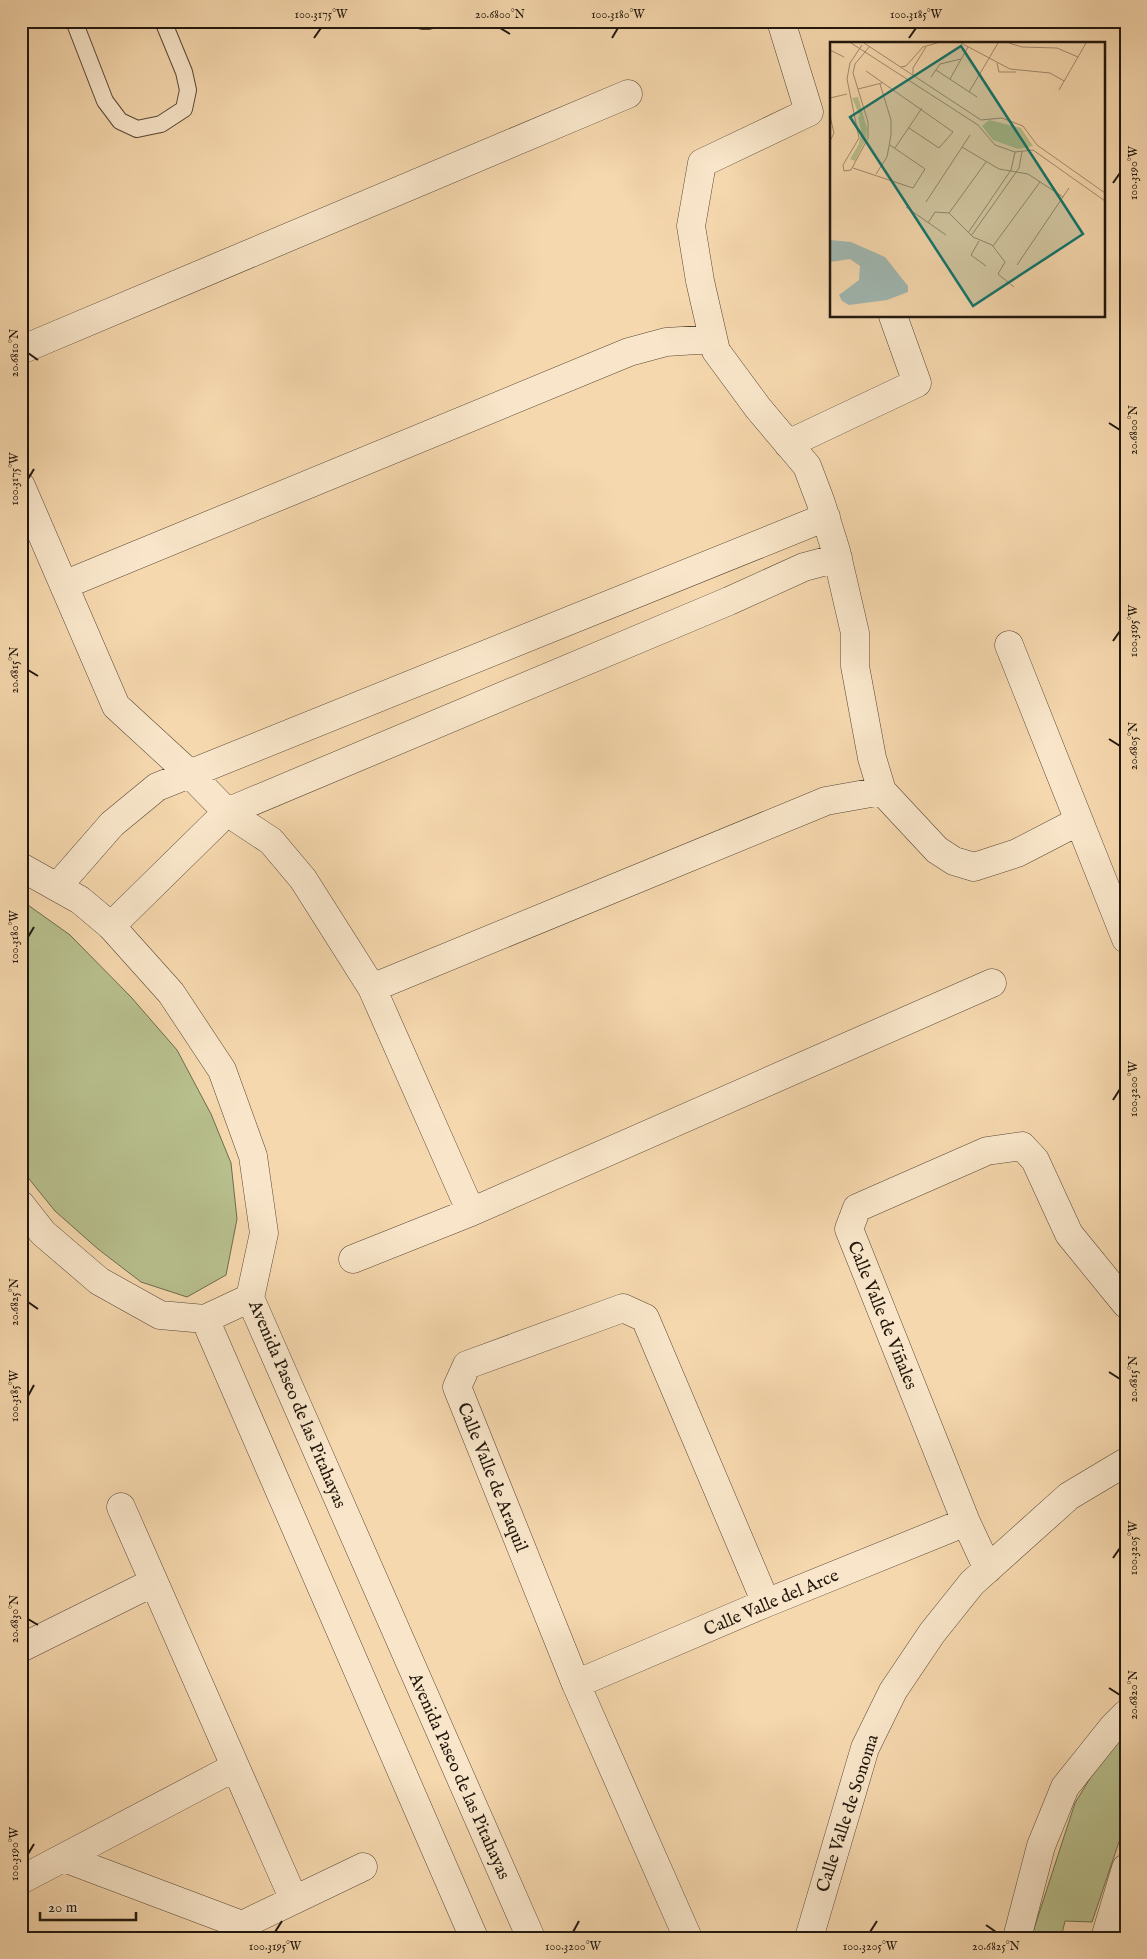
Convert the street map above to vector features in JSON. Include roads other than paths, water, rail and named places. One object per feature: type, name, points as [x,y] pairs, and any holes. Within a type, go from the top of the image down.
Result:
[{"type":"street","points":[[780,21],[809,112],[702,163],[691,226],[700,281],[716,351],[807,466],[826,517],[838,558],[855,633],[855,666],[862,709],[882,791],[937,850],[954,861],[974,867],[1017,853],[1079,821]]},
{"type":"street","points":[[21,350],[628,94]]},
{"type":"street","points":[[788,444],[917,383],[893,318]]},
{"type":"street","points":[[64,585],[629,352],[666,342],[713,339]]},
{"type":"street","points":[[21,486],[116,706],[190,774],[227,812],[272,841],[303,879],[372,988],[470,1212]]},
{"type":"street","points":[[57,888],[112,824],[157,787],[826,517]]},
{"type":"street","points":[[111,926],[227,812],[729,601],[804,567],[838,558]]},
{"type":"street","points":[[1009,645],[1126,939]]},
{"type":"street","points":[[372,988],[826,801],[882,791]]},
{"type":"street","name":"Avenida Paseo de las Pitahayas","points":[[21,867],[80,900],[111,926],[171,993],[222,1070],[253,1156],[264,1233],[250,1298],[531,1938]]},
{"type":"street","points":[[353,1259],[470,1212],[992,982]]},
{"type":"street","name":"Calle Valle de Viñales","points":[[988,1569],[966,1522],[849,1229],[857,1208],[987,1151],[1022,1146],[1034,1160],[1069,1234],[1126,1304]]},
{"type":"street","points":[[21,1205],[43,1233],[99,1281],[160,1315],[205,1320],[250,1298]]},
{"type":"street","name":"Calle Valle de Araquil","points":[[688,1938],[576,1684],[457,1387],[467,1365],[623,1308],[645,1318],[766,1603]]},
{"type":"street","points":[[205,1320],[474,1938]]},
{"type":"street","name":"Calle Valle de Sonoma","points":[[808,1938],[865,1748],[893,1692],[928,1640],[972,1582],[1069,1496],[1126,1462]]},
{"type":"street","points":[[121,1507],[294,1900]]},
{"type":"street","name":"Calle Valle del Arce","points":[[576,1684],[766,1603],[966,1522]]},
{"type":"street","points":[[21,1648],[154,1582]]},
{"type":"street","points":[[1017,1938],[1041,1846],[1065,1787],[1113,1727],[1126,1714]]},
{"type":"street","points":[[21,1880],[235,1767]]},
{"type":"street","points":[[64,1858],[242,1925],[363,1867]]},
{"type":"street","points":[[1105,1938],[1126,1868]]},
{"type":"lane","points":[[74,21],[105,101],[120,121],[137,130],[161,124],[184,109],[188,90],[184,72],[163,21]]},
{"type":"lane","points":[[422,21],[429,21]]}]
